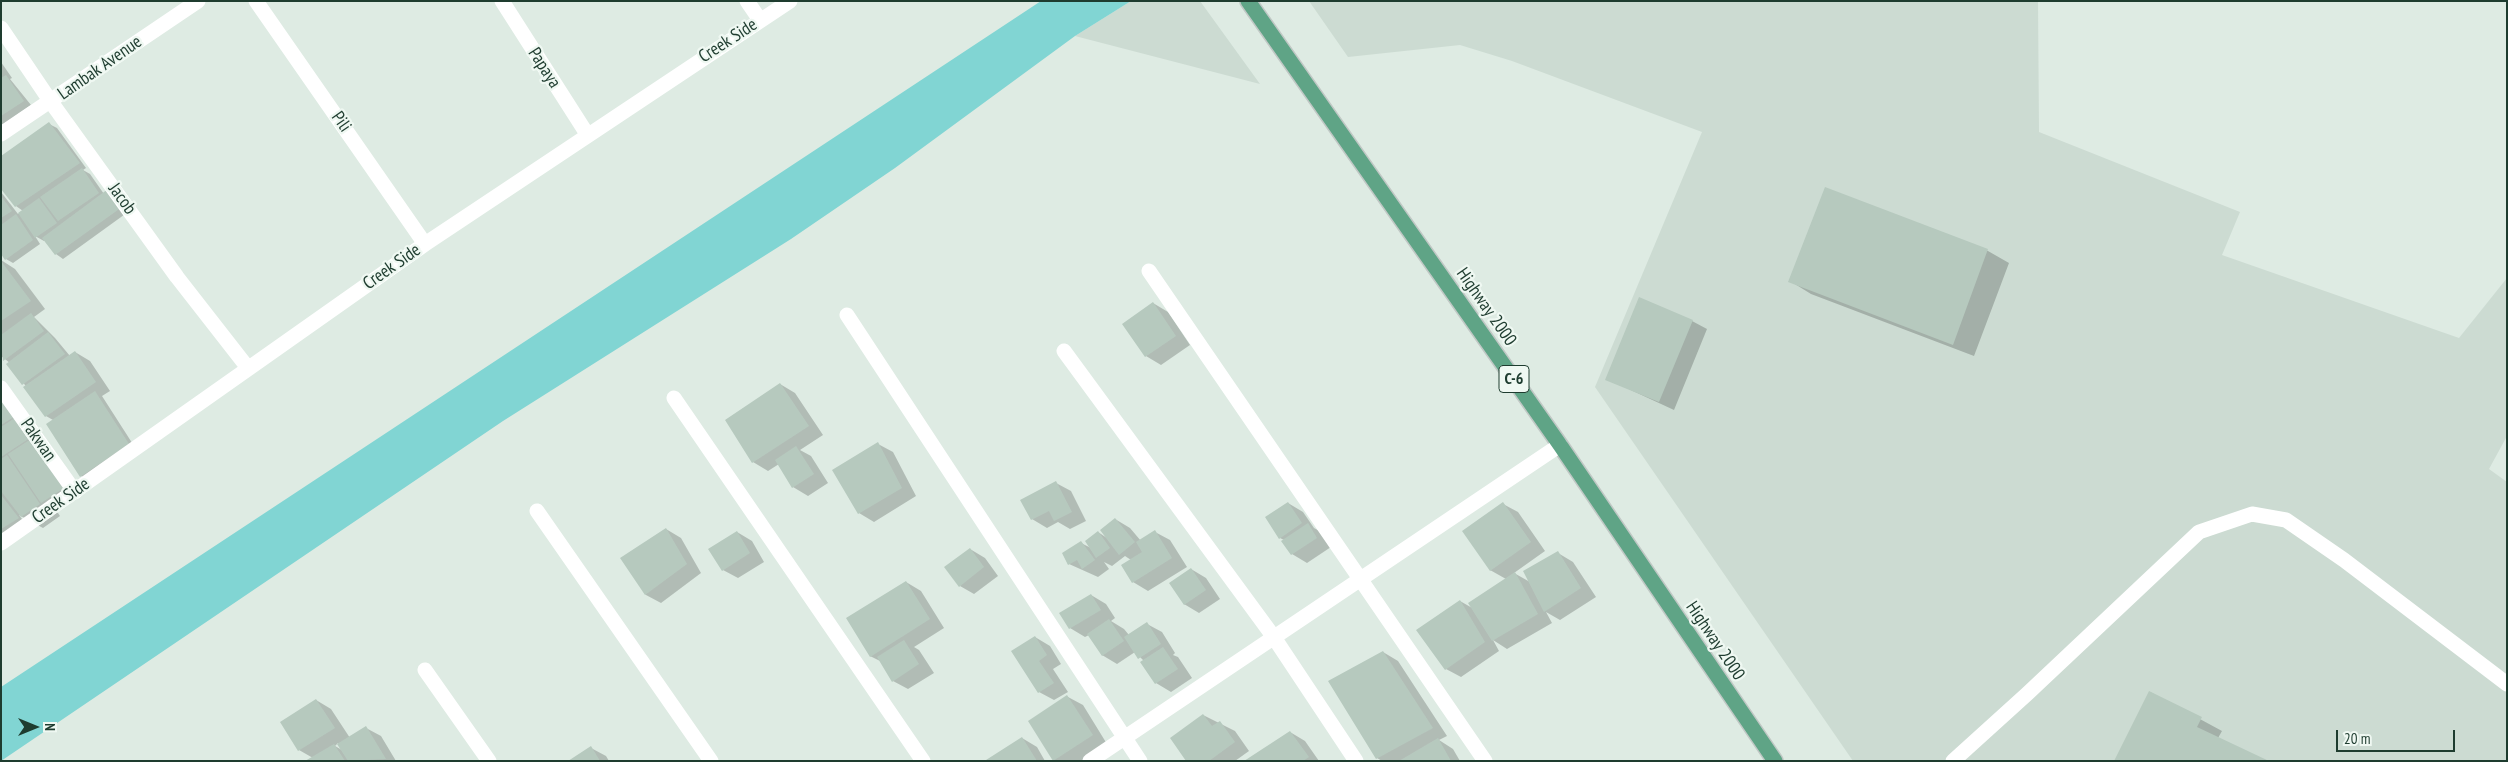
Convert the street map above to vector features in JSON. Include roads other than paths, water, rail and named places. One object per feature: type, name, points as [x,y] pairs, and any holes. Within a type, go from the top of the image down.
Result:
[{"type":"main road","name":"Highway 2000","points":[[1250,2],[1560,445],[1774,761]]},
{"type":"street","name":"Lambak Avenue","points":[[1,134],[198,1]]},
{"type":"street","name":"Pili","points":[[256,1],[425,244]]},
{"type":"street","name":"Papaya","points":[[502,1],[587,134]]},
{"type":"street","points":[[747,1],[760,20]]},
{"type":"street","name":"Creek Side","points":[[1,543],[425,244],[587,134],[790,1]]},
{"type":"street","name":"Jacob","points":[[1,28],[51,102],[177,277],[248,368]]},
{"type":"street","points":[[1149,270],[1485,761]]},
{"type":"street","points":[[847,315],[1140,761]]},
{"type":"street","points":[[1064,351],[1273,636],[1356,761]]},
{"type":"street","name":"Pakwan","points":[[1,388],[74,492]]},
{"type":"street","points":[[674,398],[923,761]]},
{"type":"street","points":[[1090,761],[1273,636],[1362,579],[1560,445]]},
{"type":"street","points":[[537,511],[710,761]]},
{"type":"street","points":[[1953,761],[2020,701],[2199,532],[2252,514],[2286,520],[2344,560],[2507,684]]},
{"type":"street","points":[[424,670],[489,761]]},
{"type":"water","points":[[1041,1],[1131,1],[1075,36],[895,168],[791,239],[503,421],[1,761],[1,687]]}]
